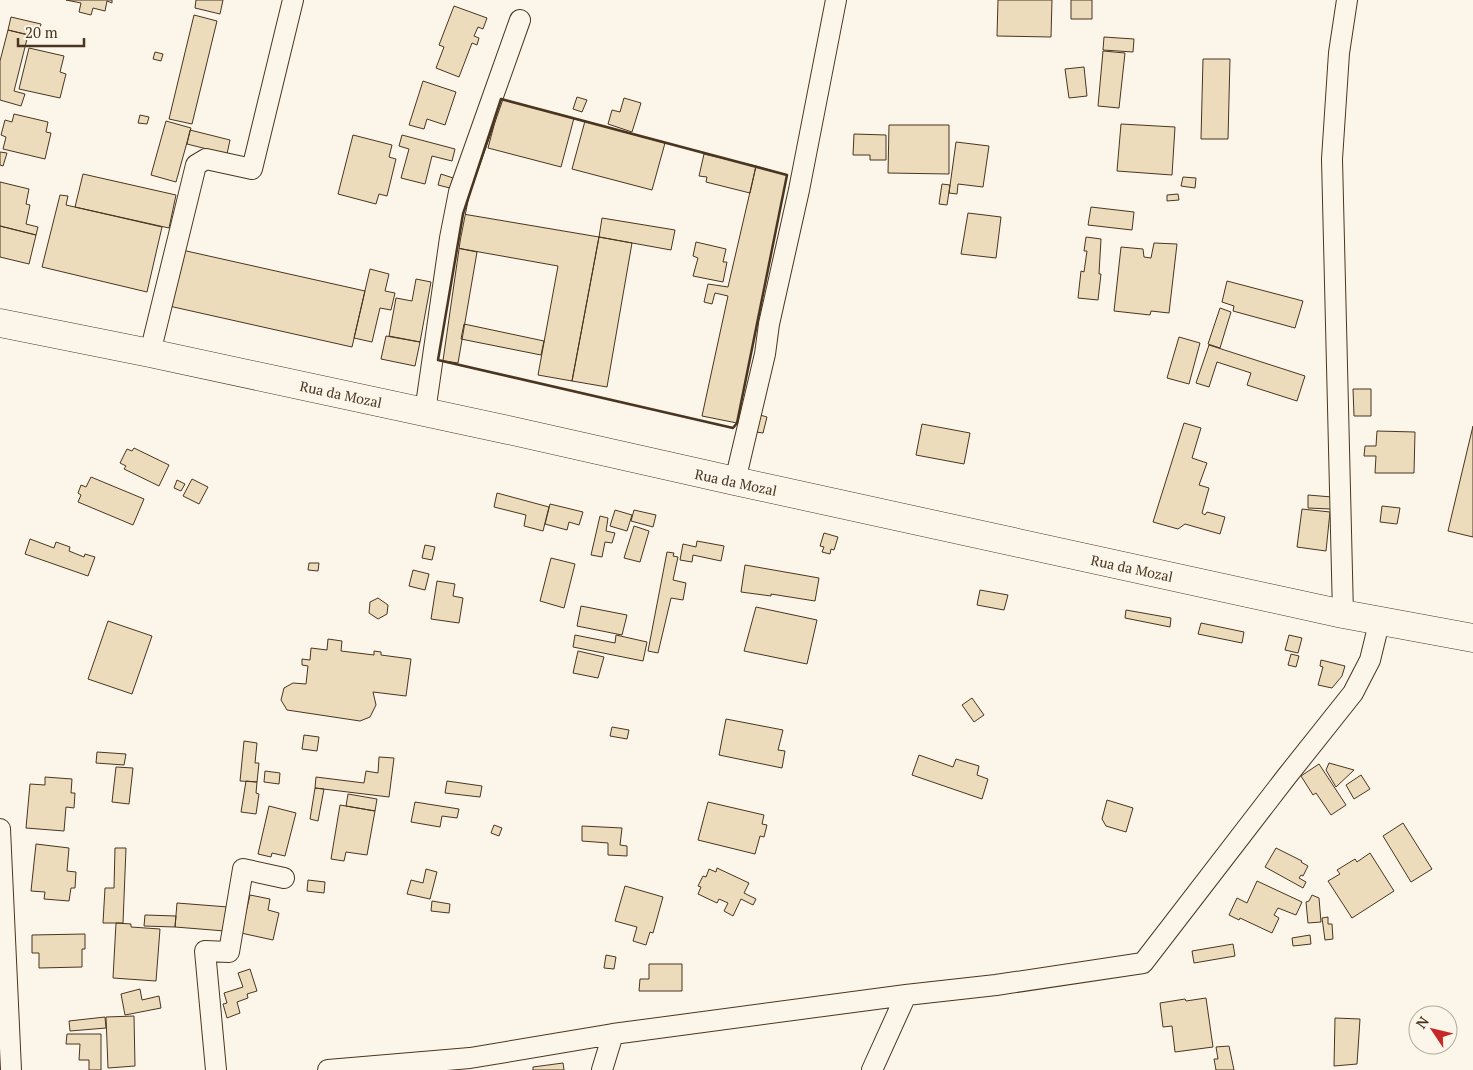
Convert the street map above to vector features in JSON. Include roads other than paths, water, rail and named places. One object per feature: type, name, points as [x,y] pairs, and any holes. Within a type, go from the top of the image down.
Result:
[{"type":"main road","name":"Rua da Mozal","points":[[0,324],[425,412],[735,482],[1344,614],[1380,619],[1473,638]]},
{"type":"street","points":[[150,354],[196,165],[206,160],[252,169],[294,0]]},
{"type":"street","points":[[735,482],[765,354],[769,324],[799,190],[836,0]]},
{"type":"street","points":[[1344,614],[1332,159],[1339,53],[1347,0]]},
{"type":"street","points":[[425,412],[450,238],[459,192],[520,20]]},
{"type":"street","points":[[328,1070],[470,1058],[613,1034],[906,995],[996,985],[1143,963],[1286,776],[1354,693],[1370,660],[1380,619]]},
{"type":"street","points":[[0,829],[11,1070]]},
{"type":"street","points":[[216,1070],[205,951],[229,952],[243,869],[284,878]]},
{"type":"street","points":[[872,1070],[906,995]]},
{"type":"street","points":[[602,1070],[613,1034]]}]
